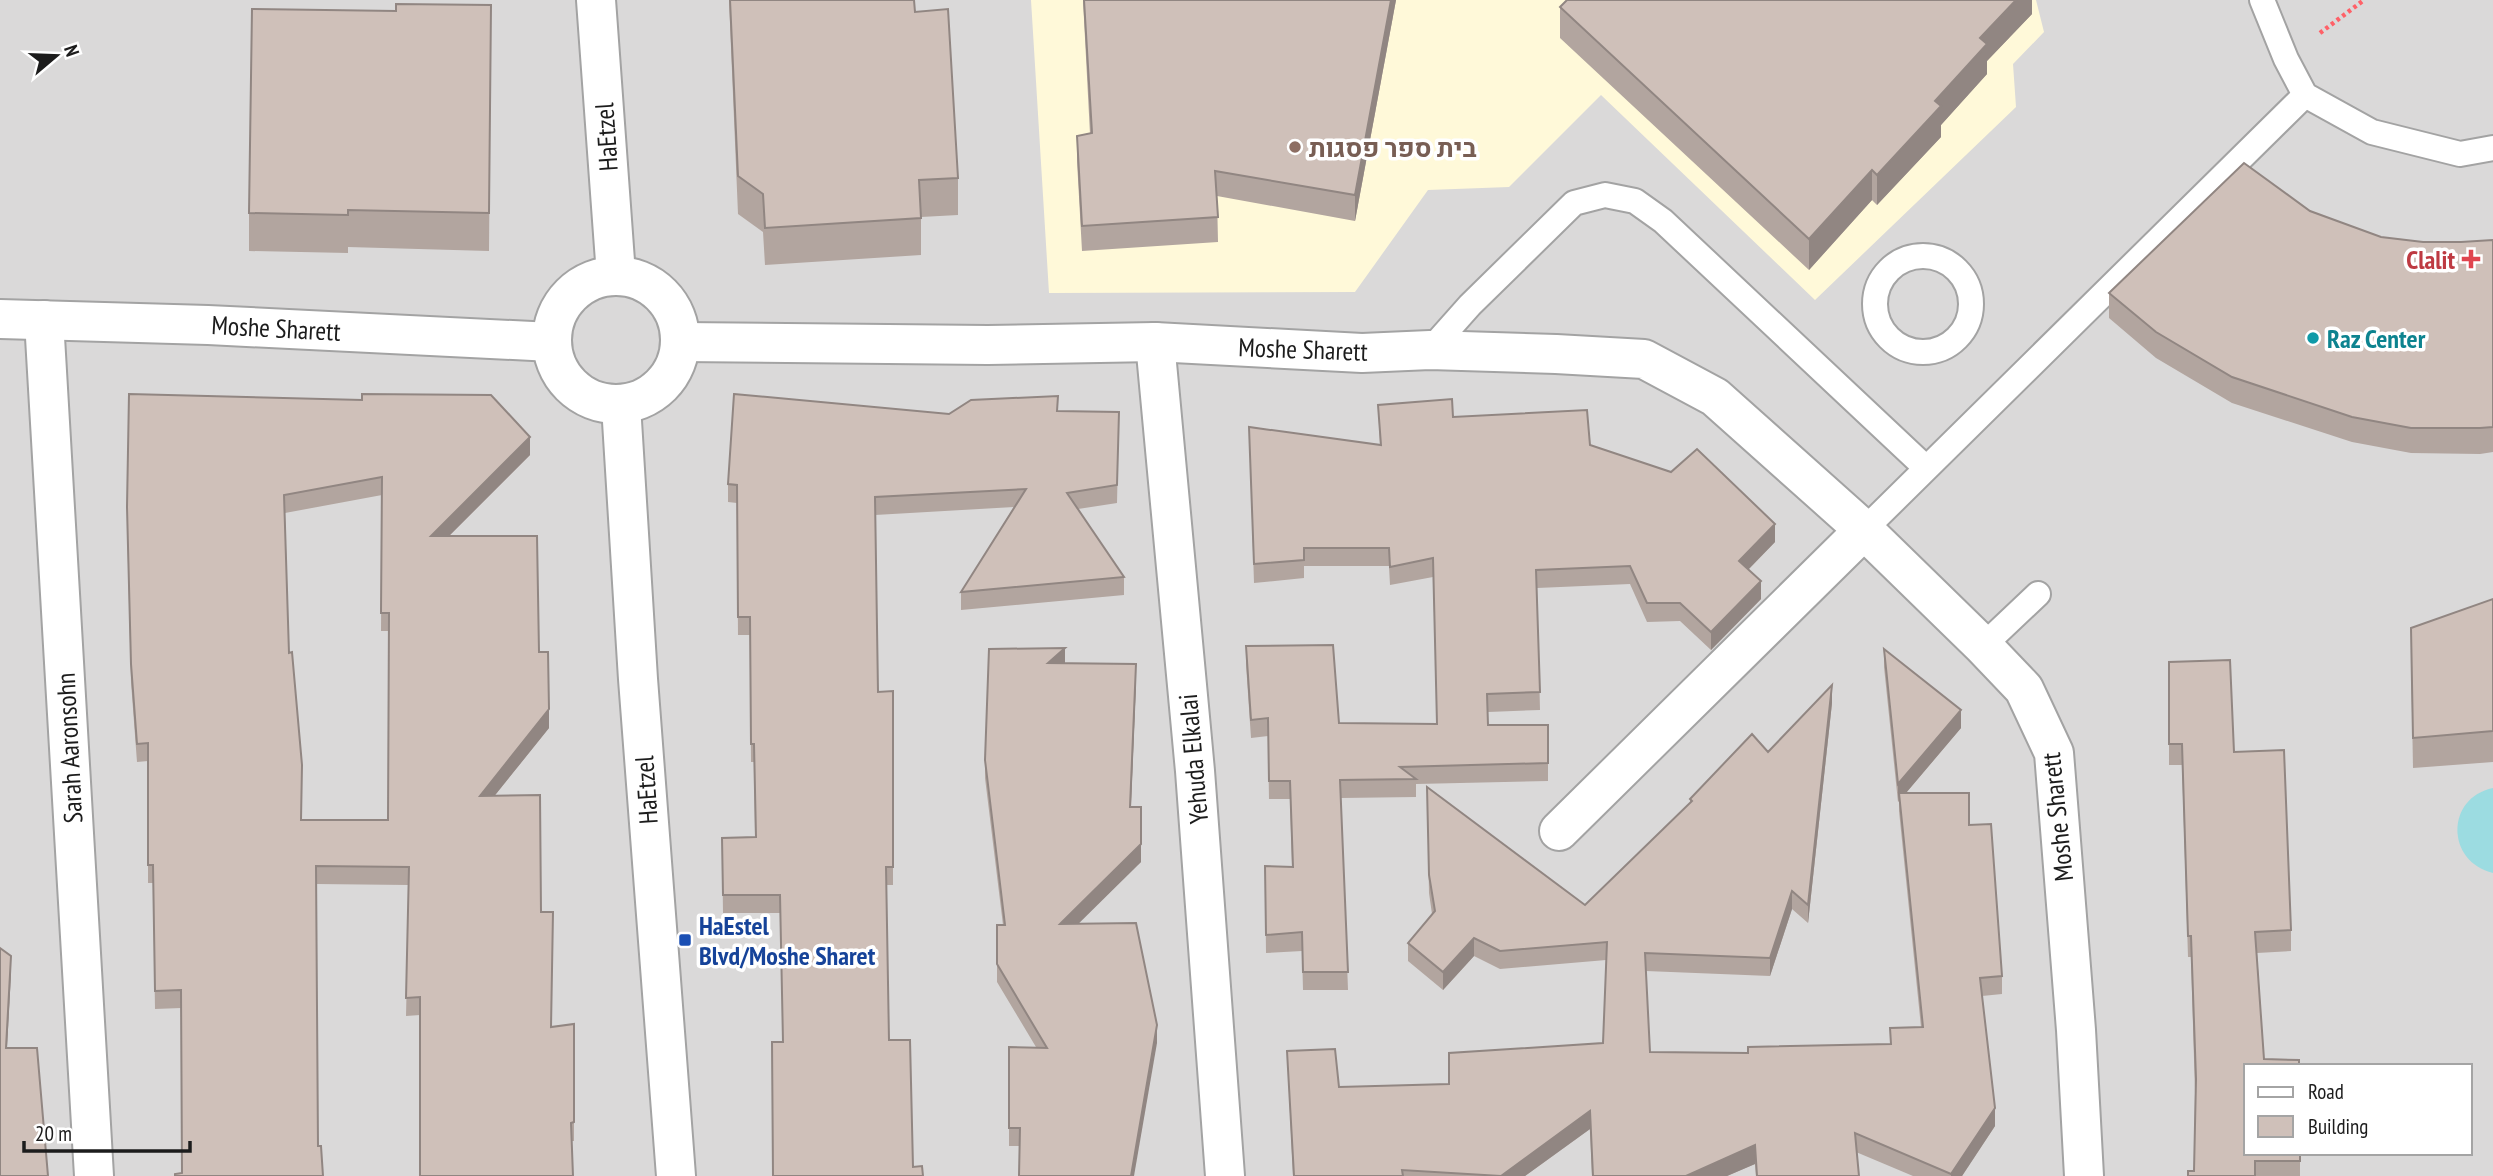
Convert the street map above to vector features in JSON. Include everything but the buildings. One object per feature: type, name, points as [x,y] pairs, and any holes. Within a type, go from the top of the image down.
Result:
[{"type":"street","name":"HaEtzel","points":[[596,0],[616,275]]},
{"type":"street","points":[[616,275],[641,281],[663,295],[673,308],[681,342],[678,361],[669,378],[656,391],[640,400],[621,405],[596,401],[573,388],[562,375],[552,342],[560,309],[570,295],[591,281],[616,275]]},
{"type":"street","name":"Moshe Sharett","points":[[0,319],[208,325],[552,342]]},
{"type":"street","name":"Sarah Aaronsohn","points":[[44,320],[94,1176]]},
{"type":"street","name":"Moshe Sharett","points":[[681,342],[988,345],[1155,342],[1362,353],[1430,350],[1644,359],[1715,397],[1864,530],[1983,646],[2024,690],[2054,753],[2077,1030],[2084,1176]]},
{"type":"street","name":"Yehuda Elkalai","points":[[1155,342],[1195,771],[1225,1176]]},
{"type":"street","name":"HaEtzel","points":[[621,405],[638,679],[676,1176]]},
{"type":"street","points":[[1559,831],[1864,530]]},
{"type":"lane","points":[[2262,0],[2286,59],[2305,94],[2372,132],[2460,154],[2493,148]]},
{"type":"lane","points":[[1864,530],[2305,94]]},
{"type":"lane","points":[[1430,350],[1471,305],[1574,203],[1605,195],[1635,201],[1663,221],[1926,468]]},
{"type":"lane","points":[[1983,646],[2038,594]]},
{"type":"path","points":[[2286,59],[2364,0]]},
{"type":"shaded area","points":[[0,0],[2493,0],[2493,1176],[0,1176]]},
{"type":"shaded area","name":"בית ספר פסגות","points":[[1031,0],[2036,0],[2044,32],[2013,64],[2016,107],[1815,300],[1601,95],[1509,187],[1428,190],[1355,292],[1049,293]]},
{"type":"water","points":[[2493,788],[2493,873],[2478,867],[2466,856],[2457,830],[2466,804],[2477,794]]},
{"type":"place","name":"בית ספר פסגות","points":[[1295,147]]},
{"type":"place","name":"Clalit","points":[[2471,259]]},
{"type":"place","name":"Raz Center","points":[[2313,338]]},
{"type":"place","name":"HaEstel Blvd/Moshe Sharet","points":[[685,940]]}]
